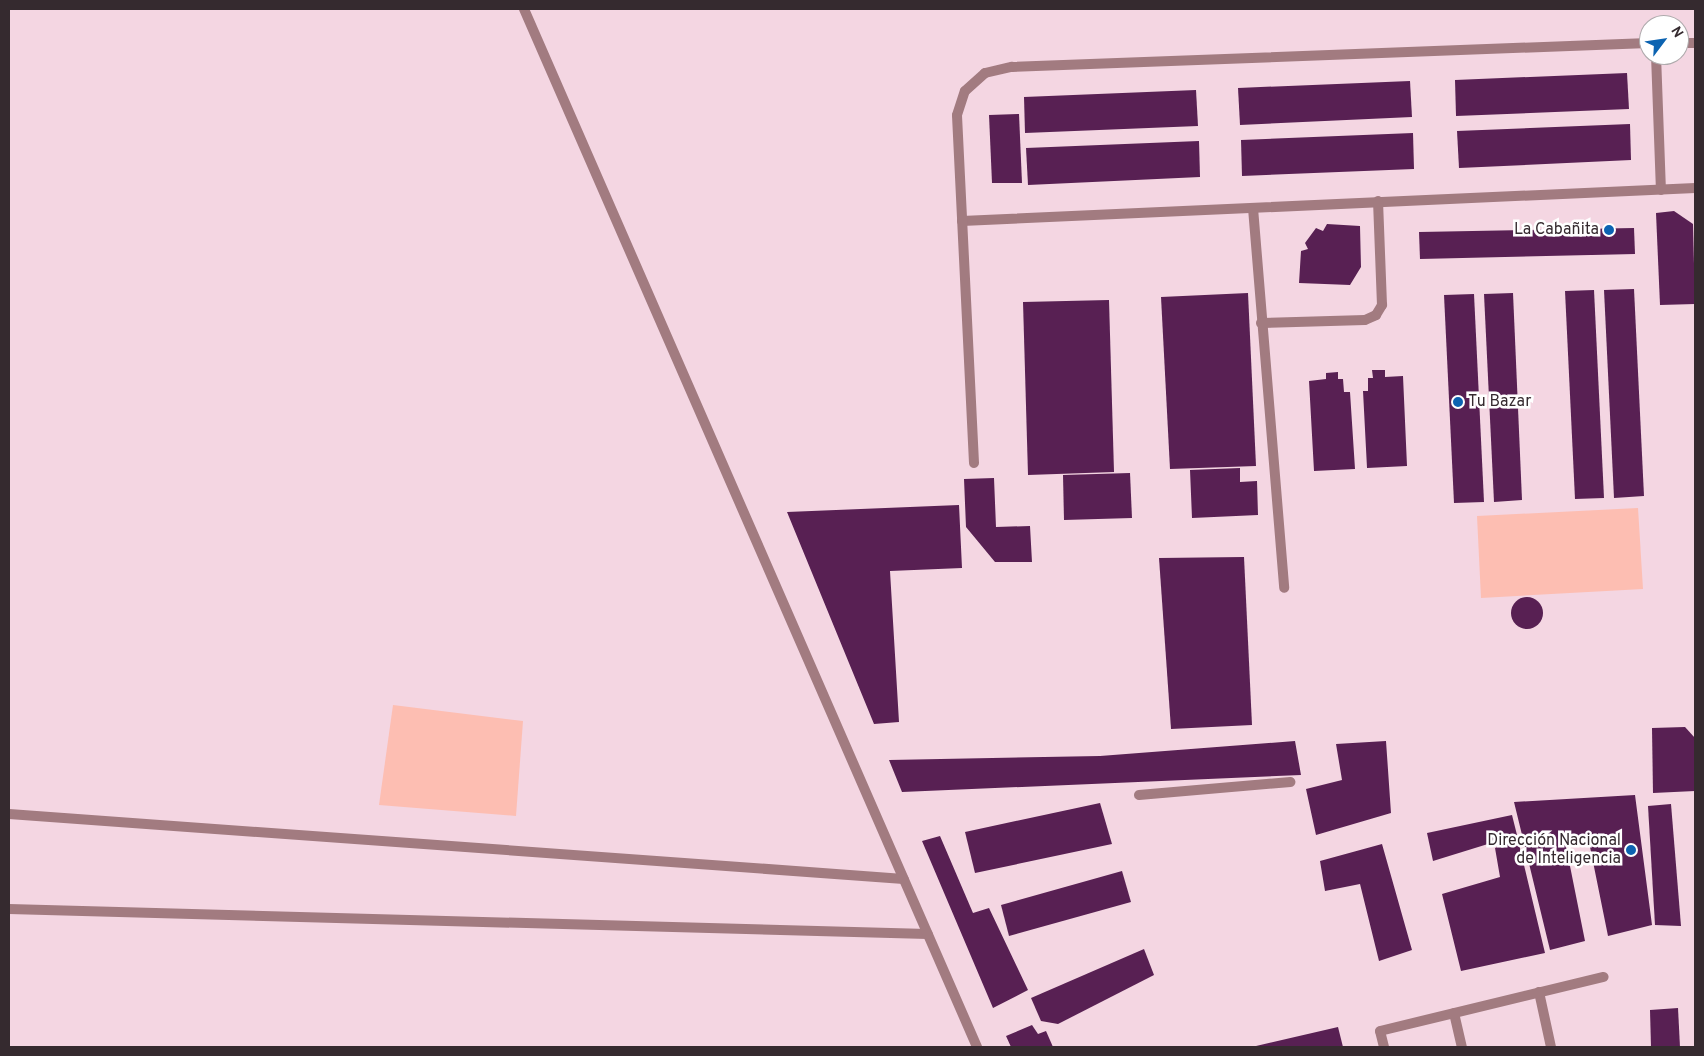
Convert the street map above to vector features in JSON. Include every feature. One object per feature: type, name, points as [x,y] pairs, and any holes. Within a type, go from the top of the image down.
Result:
[{"type":"street","points":[[524,9],[976,1047]]},
{"type":"street","points":[[974,463],[957,115],[960,102],[974,81],[998,68],[1639,44]]},
{"type":"street","points":[[1656,65],[1661,190]]},
{"type":"street","points":[[962,221],[1695,188]]},
{"type":"street","points":[[1261,323],[1365,320],[1376,315],[1382,305],[1378,202]]},
{"type":"street","points":[[1253,208],[1284,588]]},
{"type":"street","points":[[1139,795],[1290,782]]},
{"type":"street","points":[[9,814],[904,879]]},
{"type":"street","points":[[9,909],[928,934]]},
{"type":"street","points":[[1384,1047],[1380,1031],[1604,977]]},
{"type":"street","points":[[1539,992],[1551,1047]]},
{"type":"street","points":[[1454,1013],[1462,1047]]},
{"type":"shaded area","points":[[1638,508],[1643,589],[1481,598],[1477,516]]},
{"type":"shaded area","points":[[393,705],[523,721],[516,816],[379,805]]},
{"type":"building","points":[[1627,73],[1629,109],[1456,116],[1455,80]]},
{"type":"building","points":[[1410,81],[1412,117],[1240,125],[1238,88]]},
{"type":"building","points":[[1196,90],[1198,126],[1025,133],[1024,97]]},
{"type":"building","points":[[1019,114],[1022,183],[992,183],[989,115]]},
{"type":"building","points":[[1630,124],[1631,160],[1459,168],[1457,131]]},
{"type":"building","points":[[1413,133],[1414,169],[1242,176],[1241,140]]},
{"type":"building","points":[[1199,141],[1200,177],[1028,185],[1026,148]]},
{"type":"building","points":[[1674,211],[1693,224],[1695,304],[1660,305],[1656,213]]},
{"type":"building","points":[[1327,224],[1360,226],[1361,267],[1350,285],[1299,283],[1301,251],[1308,249],[1305,243],[1316,228],[1323,231]]},
{"type":"building","points":[[1634,228],[1635,254],[1420,259],[1419,232]]},
{"type":"building","points":[[1634,289],[1644,496],[1614,498],[1604,290]]},
{"type":"building","points":[[1594,290],[1604,498],[1575,499],[1565,291]]},
{"type":"building","points":[[1248,293],[1256,466],[1170,469],[1161,297]]},
{"type":"building","points":[[1513,293],[1522,500],[1494,502],[1484,294]]},
{"type":"building","points":[[1474,294],[1484,502],[1454,503],[1444,295]]},
{"type":"building","points":[[1109,300],[1114,472],[1028,475],[1023,302]]},
{"type":"building","points":[[1372,370],[1385,370],[1385,377],[1403,376],[1407,466],[1367,468],[1363,391],[1368,391],[1368,378],[1373,378]]},
{"type":"building","points":[[1338,372],[1338,379],[1343,379],[1344,392],[1350,392],[1355,469],[1314,471],[1309,381],[1326,379],[1326,373]]},
{"type":"building","points":[[1240,468],[1240,482],[1257,481],[1258,515],[1192,518],[1190,470]]},
{"type":"building","points":[[1130,473],[1132,518],[1064,520],[1063,475]]},
{"type":"building","points":[[994,478],[996,527],[1030,526],[1032,562],[995,562],[966,527],[964,479]]},
{"type":"building","points":[[959,505],[962,568],[890,571],[899,722],[874,724],[787,512]]},
{"type":"building","points":[[1244,557],[1252,725],[1171,729],[1159,558]]},
{"type":"building","points":[[1527,597],[1539,601],[1543,613],[1539,625],[1527,629],[1515,625],[1511,613],[1515,601]]},
{"type":"building","points":[[1685,727],[1695,738],[1695,791],[1653,793],[1652,728]]},
{"type":"building","points":[[1295,741],[1301,775],[902,792],[889,760],[1100,756]]},
{"type":"building","points":[[1386,741],[1391,813],[1316,835],[1306,789],[1342,780],[1336,744]]},
{"type":"building","points":[[1635,795],[1652,925],[1608,936],[1589,842],[1566,846],[1585,941],[1550,950],[1514,802]]},
{"type":"building","points":[[1100,803],[1112,844],[975,873],[965,832]]},
{"type":"building","points":[[1671,804],[1681,926],[1655,925],[1648,806]]},
{"type":"building","points":[[1512,815],[1517,835],[1433,861],[1427,833]]},
{"type":"building","points":[[940,836],[973,913],[989,908],[1028,990],[993,1008],[922,841]]},
{"type":"building","points":[[1518,840],[1545,953],[1461,971],[1442,894],[1500,877],[1495,848]]},
{"type":"building","points":[[1382,844],[1412,950],[1379,961],[1360,884],[1325,891],[1320,861]]},
{"type":"building","points":[[1122,871],[1131,902],[1009,936],[1001,905]]},
{"type":"building","points":[[1144,949],[1154,975],[1058,1024],[1041,1021],[1031,998]]},
{"type":"building","points":[[1678,1008],[1680,1047],[1651,1047],[1650,1010]]},
{"type":"building","points":[[1032,1025],[1038,1034],[1046,1031],[1053,1047],[1011,1047],[1006,1036]]},
{"type":"building","points":[[1338,1027],[1343,1047],[1256,1046]]},
{"type":"place","name":"La Cabañita","points":[[1609,230]]},
{"type":"place","name":"Tu Bazar","points":[[1458,402]]},
{"type":"place","name":"Dirección Nacional de Inteligencia","points":[[1631,850]]}]
